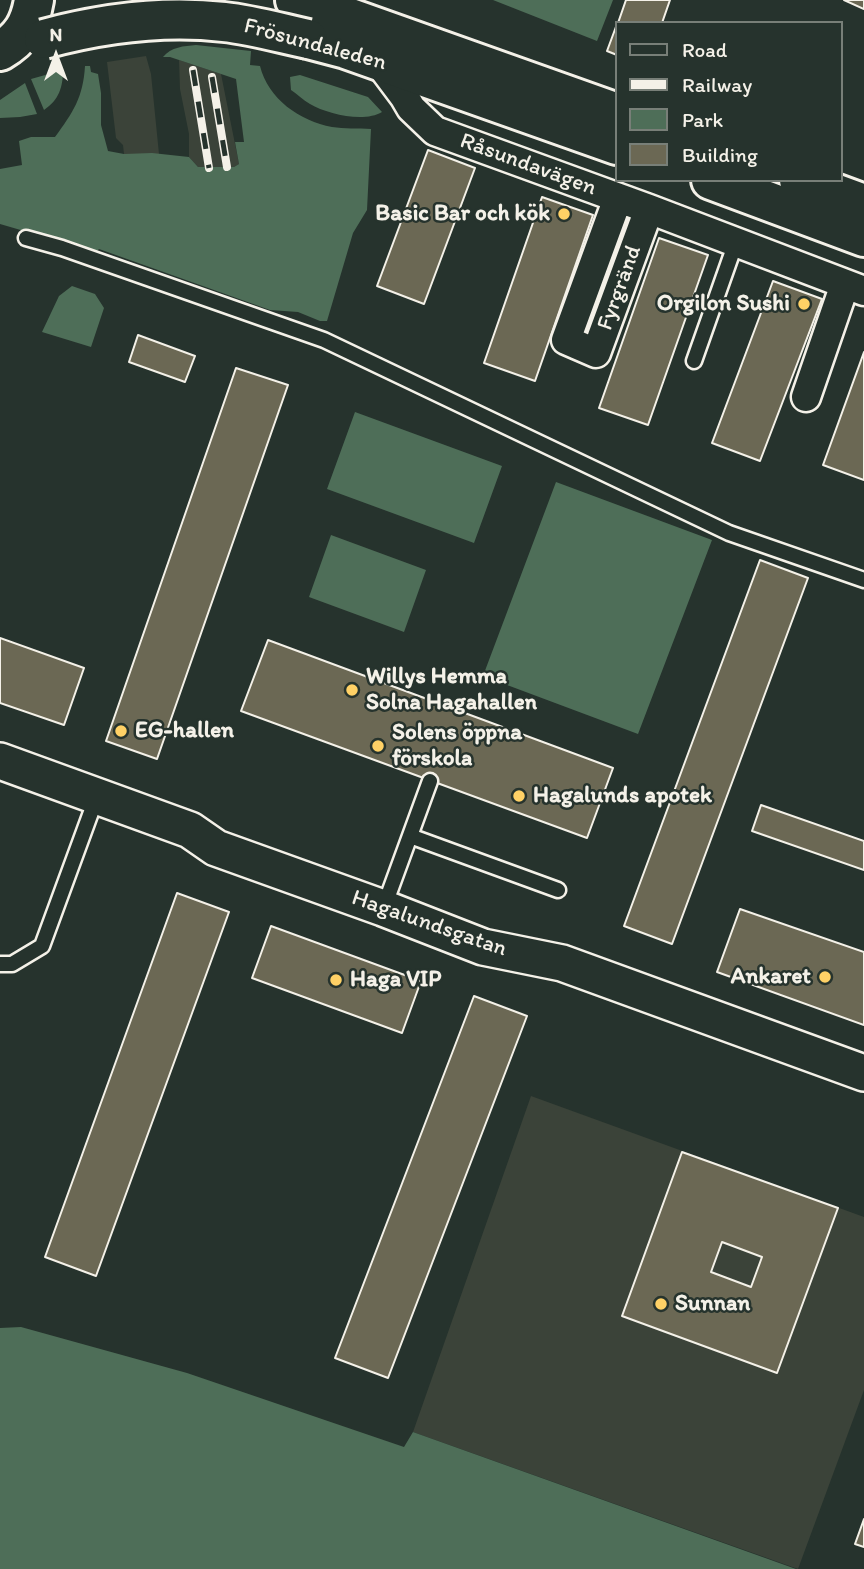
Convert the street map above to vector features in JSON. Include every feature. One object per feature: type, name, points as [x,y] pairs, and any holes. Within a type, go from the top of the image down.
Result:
[{"type":"main road","points":[[1,50],[19,36],[29,22],[34,0]]},
{"type":"main road","name":"Frösundaleden","points":[[303,14],[346,49],[616,145]]},
{"type":"main road","name":"Frösundaleden","points":[[1,50],[116,23],[189,19],[225,22],[303,14],[616,113]]},
{"type":"main road","points":[[716,182],[864,237]]},
{"type":"main road","points":[[804,182],[864,204]]},
{"type":"street","name":"Råsundavägen","points":[[377,60],[411,108],[435,131],[855,287]]},
{"type":"street","name":"Fyrgränd","points":[[618,198],[566,340],[596,353],[649,209]]},
{"type":"street","points":[[806,397],[855,287]]},
{"type":"street","name":"Hagalundsgatan","points":[[0,761],[190,830],[216,848],[483,947],[562,963],[864,1073]]},
{"type":"lane","points":[[26,238],[62,248],[324,340],[729,533],[864,580]]},
{"type":"lane","points":[[694,361],[736,242]]},
{"type":"lane","points":[[383,908],[430,781]]},
{"type":"lane","points":[[0,964],[12,964],[42,946],[97,796]]},
{"type":"lane","points":[[410,836],[558,890]]},
{"type":"shaded area","points":[[146,56],[151,74],[159,154],[124,154],[123,145],[116,138],[107,62]]},
{"type":"shaded area","points":[[179,60],[221,74],[239,164],[234,167],[198,167],[189,157],[189,134],[180,89]]},
{"type":"shaded area","name":"Sunnan","points":[[531,1096],[864,1217],[864,1390],[798,1569],[413,1432]]},
{"type":"green space","points":[[493,0],[613,0],[597,41]]},
{"type":"green space","points":[[196,45],[251,51],[250,65],[260,66],[270,89],[278,98],[308,120],[332,127],[371,129],[367,210],[353,233],[327,321],[298,312],[270,310],[99,249],[96,252],[0,224],[0,169],[22,165],[19,141],[31,137],[55,137],[76,104],[85,66],[90,66],[91,72],[98,74],[101,125],[108,151],[189,157],[198,167],[234,167],[239,164],[235,142],[244,142],[236,79],[163,57],[174,49]]},
{"type":"green space","points":[[63,70],[59,93],[44,110],[31,79]]},
{"type":"green space","points":[[300,75],[368,97],[382,112],[356,117],[317,108],[291,90],[290,77]]},
{"type":"green space","points":[[25,83],[37,114],[0,118],[0,100]]},
{"type":"green space","points":[[72,286],[95,294],[104,308],[91,347],[42,332],[59,296]]},
{"type":"green space","points":[[355,412],[502,466],[474,543],[327,489]]},
{"type":"green space","points":[[556,482],[712,540],[638,734],[483,676]]},
{"type":"green space","points":[[331,535],[426,570],[404,632],[309,597]]},
{"type":"green space","points":[[21,1327],[187,1373],[404,1447],[413,1432],[796,1569],[0,1569],[0,1328]]},
{"type":"building","points":[[626,0],[670,0],[663,21],[619,21]]},
{"type":"building","points":[[844,0],[864,0],[864,9]]},
{"type":"building","points":[[616,27],[616,55],[607,51]]},
{"type":"building","points":[[428,150],[475,168],[424,304],[377,286]]},
{"type":"building","points":[[542,197],[593,215],[535,381],[484,363]]},
{"type":"building","points":[[659,238],[708,255],[648,425],[599,408]]},
{"type":"building","points":[[773,281],[822,299],[760,461],[712,443]]},
{"type":"building","points":[[138,335],[195,356],[185,382],[129,362]]},
{"type":"building","points":[[864,352],[864,480],[823,465]]},
{"type":"building","points":[[236,368],[288,385],[157,759],[106,741]]},
{"type":"building","points":[[760,560],[808,578],[672,944],[624,926]]},
{"type":"building","points":[[0,638],[84,668],[64,725],[0,703]]},
{"type":"building","points":[[268,640],[613,768],[587,838],[241,711]]},
{"type":"building","points":[[761,805],[864,841],[864,870],[752,831]]},
{"type":"building","points":[[177,893],[229,912],[96,1276],[45,1257]]},
{"type":"building","points":[[740,909],[864,952],[864,1025],[717,972]]},
{"type":"building","name":"Haga VIP","points":[[271,926],[421,981],[402,1033],[252,978]]},
{"type":"building","points":[[474,996],[527,1016],[388,1378],[335,1358]]},
{"type":"building","points":[[682,1152],[838,1208],[777,1373],[622,1316]],"holes":[[[722,1242],[762,1257],[751,1287],[711,1272]]]},
{"type":"building","points":[[864,1519],[864,1547],[855,1544]]},
{"type":"railway","points":[[193,70],[209,168]]},
{"type":"railway","points":[[212,77],[227,167]]},
{"type":"place","name":"Basic Bar och kök","points":[[564,214]]},
{"type":"place","name":"Orgilon Sushi","points":[[804,304]]},
{"type":"place","name":"Willys Hemma Solna Hagahallen","points":[[352,690]]},
{"type":"place","name":"EG-hallen","points":[[121,731]]},
{"type":"place","name":"Solens öppna förskola","points":[[378,746]]},
{"type":"place","name":"Hagalunds apotek","points":[[519,796]]},
{"type":"place","name":"Ankaret","points":[[825,977]]},
{"type":"place","name":"Haga VIP","points":[[336,980]]},
{"type":"place","name":"Sunnan","points":[[661,1304]]}]
